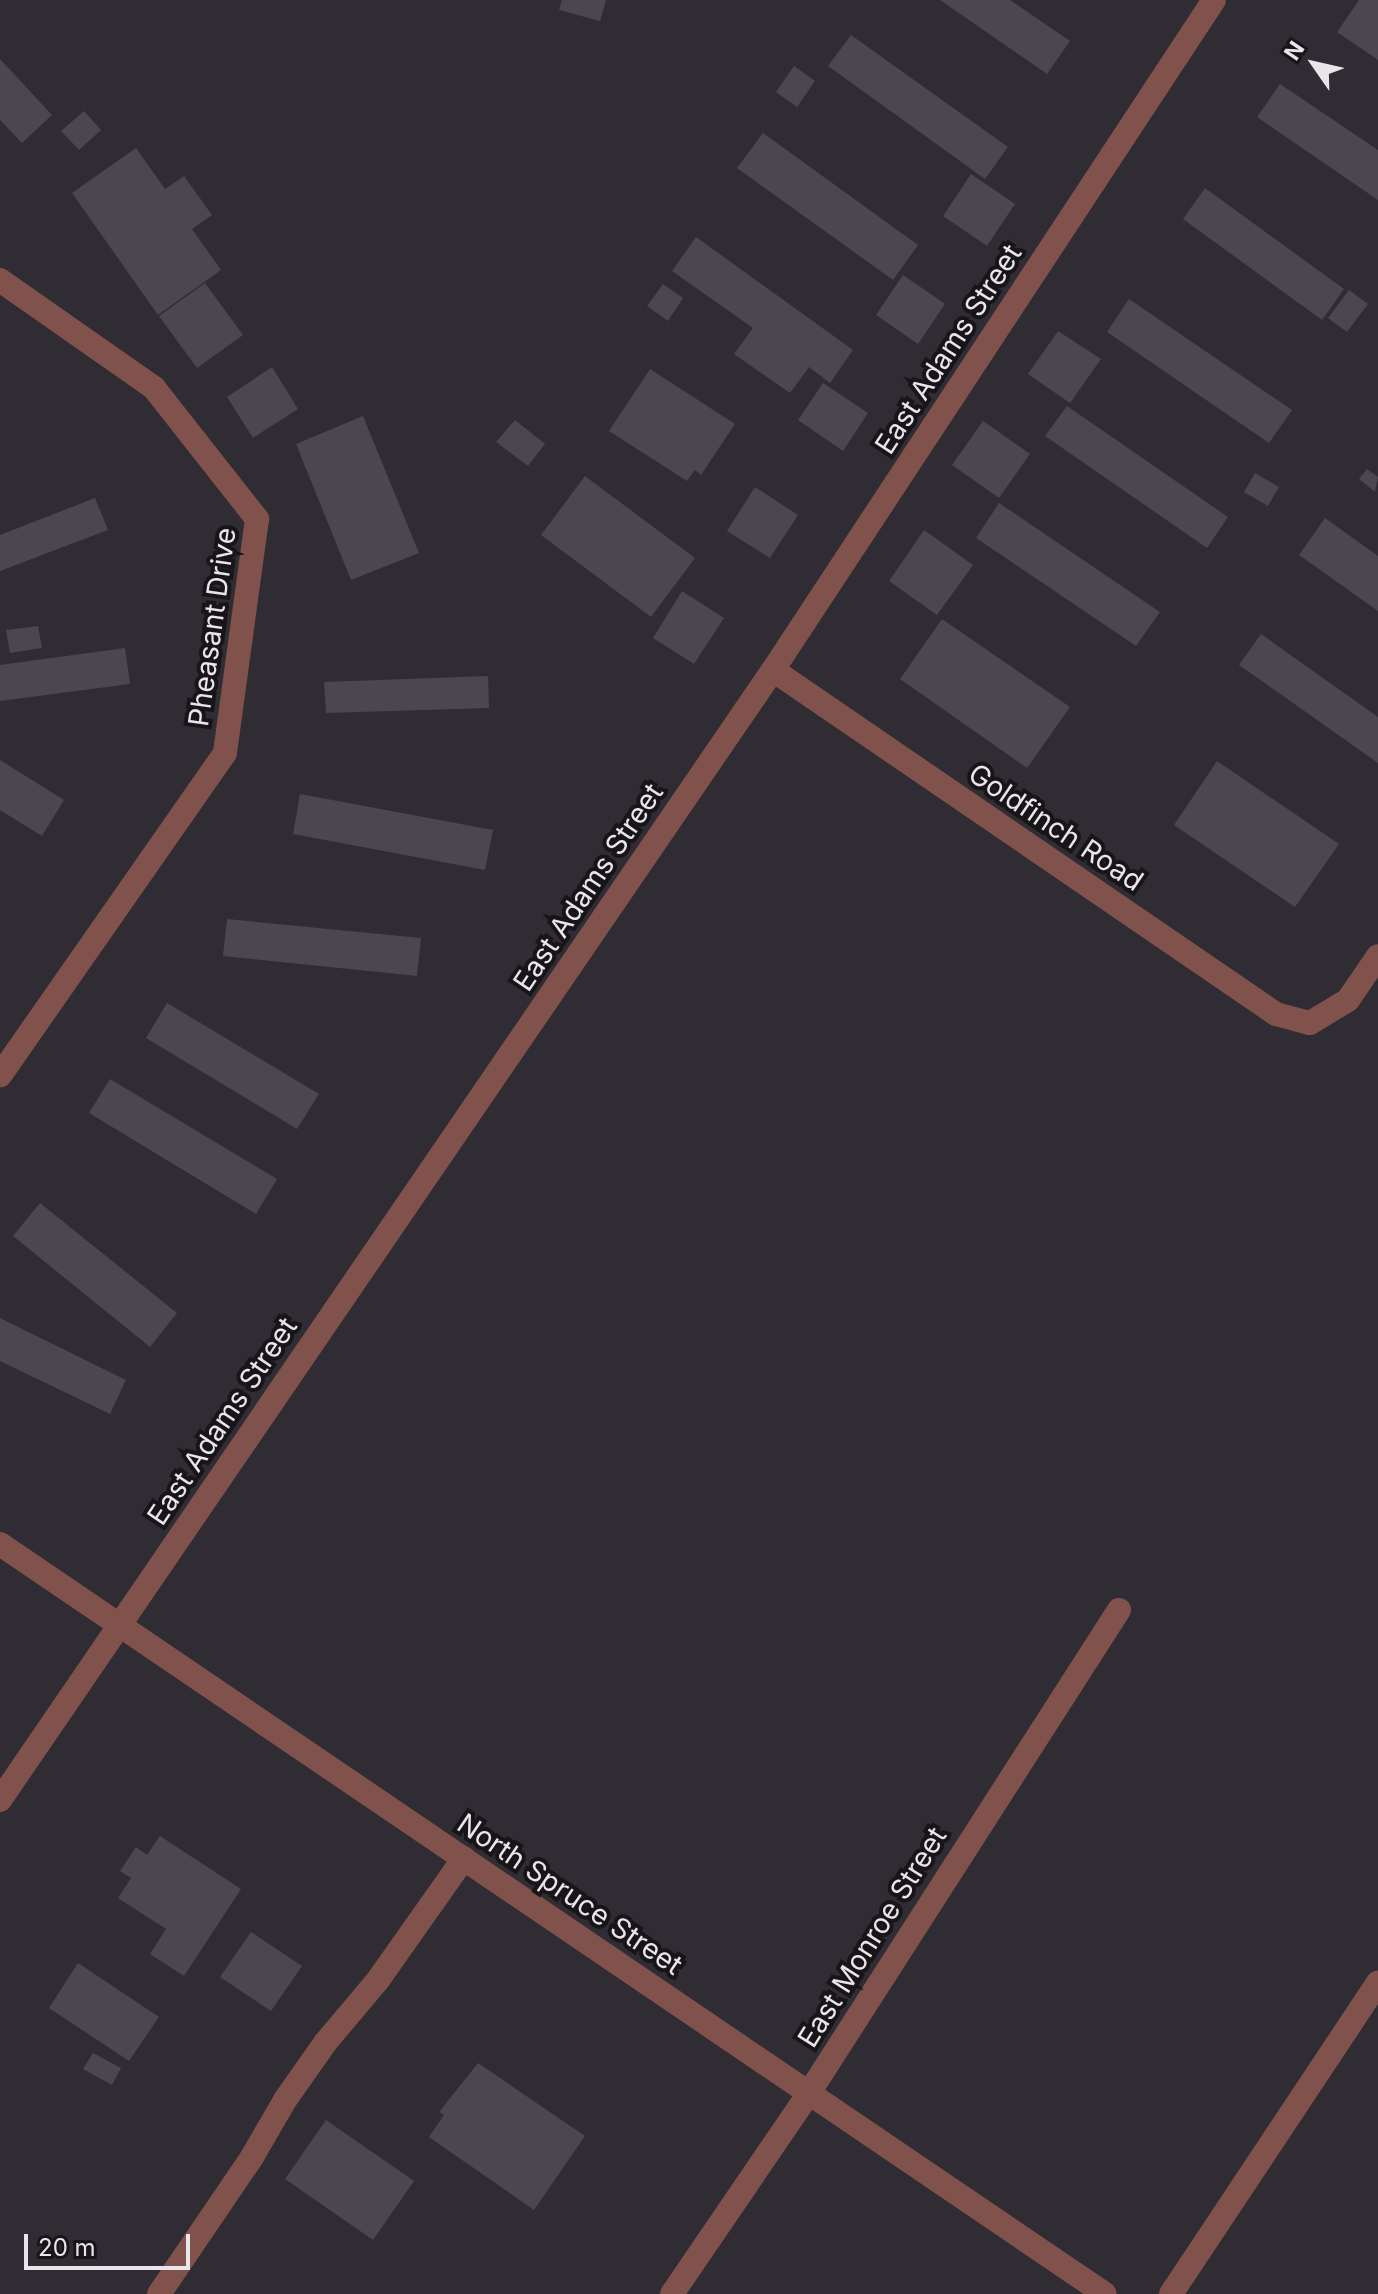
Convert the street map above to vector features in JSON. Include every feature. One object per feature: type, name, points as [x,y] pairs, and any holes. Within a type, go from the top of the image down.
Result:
[{"type":"street","name":"East Adams Street","points":[[0,1800],[773,670],[1214,0]]},
{"type":"street","name":"Pheasant Drive","points":[[0,280],[154,388],[257,519],[225,753],[0,1075]]},
{"type":"street","name":"Goldfinch Road","points":[[773,670],[1276,1014],[1310,1023],[1348,1000],[1378,956]]},
{"type":"street","name":"North Spruce Street","points":[[0,1544],[1105,2294]]},
{"type":"street","name":"East Monroe Street","points":[[672,2294],[809,2093],[1119,1610]]},
{"type":"street","points":[[159,2294],[252,2157],[285,2100],[325,2043],[378,1980],[464,1858]]},
{"type":"street","points":[[1171,2294],[1378,1982]]},
{"type":"building","points":[[562,0],[606,0],[600,21],[559,10]]},
{"type":"building","points":[[940,0],[1010,0],[1070,41],[1047,74]]},
{"type":"building","points":[[1359,0],[1378,0],[1378,60],[1337,32]]},
{"type":"building","points":[[851,35],[1008,147],[985,179],[828,66]]},
{"type":"building","points":[[0,59],[52,115],[22,143],[0,120]]},
{"type":"building","points":[[794,66],[815,81],[797,107],[776,92]]},
{"type":"building","points":[[1280,84],[1378,150],[1378,200],[1257,117]]},
{"type":"building","points":[[84,111],[101,130],[79,150],[61,131]]},
{"type":"building","points":[[763,133],[918,245],[893,280],[737,168]]},
{"type":"building","points":[[136,148],[165,189],[184,176],[212,215],[192,229],[221,270],[158,315],[72,193]]},
{"type":"building","points":[[971,174],[1015,204],[987,246],[943,216]]},
{"type":"building","points":[[1205,188],[1344,289],[1322,320],[1183,219]]},
{"type":"building","points":[[696,237],[853,350],[830,383],[809,367],[790,393],[734,354],[753,328],[672,271]]},
{"type":"building","points":[[903,275],[945,304],[918,344],[876,315]]},
{"type":"building","points":[[205,283],[243,335],[197,368],[159,316]]},
{"type":"building","points":[[663,284],[683,298],[668,321],[647,306]]},
{"type":"building","points":[[1349,290],[1368,304],[1347,332],[1328,318]]},
{"type":"building","points":[[1129,299],[1292,410],[1269,443],[1107,332]]},
{"type":"building","points":[[1058,331],[1101,359],[1070,403],[1028,374]]},
{"type":"building","points":[[272,367],[298,409],[253,438],[227,397]]},
{"type":"building","points":[[650,369],[735,424],[701,475],[695,470],[687,481],[609,431]]},
{"type":"building","points":[[823,383],[868,413],[843,451],[798,420]]},
{"type":"building","points":[[1067,406],[1228,517],[1207,548],[1045,436]]},
{"type":"building","points":[[363,416],[419,553],[351,580],[296,444]]},
{"type":"building","points":[[515,420],[545,444],[528,466],[496,442]]},
{"type":"building","points":[[983,421],[1030,454],[999,498],[952,465]]},
{"type":"building","points":[[1367,469],[1378,477],[1375,492],[1359,479]]},
{"type":"building","points":[[1255,473],[1279,487],[1268,506],[1244,492]]},
{"type":"building","points":[[585,476],[695,558],[651,617],[541,535]]},
{"type":"building","points":[[755,487],[798,515],[770,558],[727,531]]},
{"type":"building","points":[[95,498],[108,530],[0,571],[0,535]]},
{"type":"building","points":[[999,503],[1160,612],[1136,646],[976,538]]},
{"type":"building","points":[[1325,518],[1378,556],[1378,611],[1299,555]]},
{"type":"building","points":[[924,530],[973,565],[937,615],[889,581]]},
{"type":"building","points":[[682,591],[724,618],[694,664],[653,638]]},
{"type":"building","points":[[942,619],[1070,707],[1027,768],[900,679]]},
{"type":"building","points":[[38,626],[42,648],[10,653],[6,630]]},
{"type":"building","points":[[1261,634],[1378,717],[1378,763],[1239,665]]},
{"type":"building","points":[[125,648],[130,684],[0,701],[0,665]]},
{"type":"building","points":[[488,676],[489,708],[326,713],[324,682]]},
{"type":"building","points":[[0,760],[64,800],[42,836],[0,810]]},
{"type":"building","points":[[1217,761],[1339,844],[1295,907],[1174,825]]},
{"type":"building","points":[[300,794],[493,830],[485,870],[293,834]]},
{"type":"building","points":[[227,919],[421,938],[417,976],[223,956]]},
{"type":"building","points":[[167,1003],[319,1094],[297,1129],[146,1038]]},
{"type":"building","points":[[110,1079],[277,1179],[256,1214],[89,1113]]},
{"type":"building","points":[[40,1203],[177,1313],[150,1347],[13,1236]]},
{"type":"building","points":[[0,1318],[126,1380],[110,1414],[0,1361]]},
{"type":"building","points":[[160,1836],[241,1889],[184,1976],[150,1954],[166,1929],[118,1898],[131,1878],[120,1871],[136,1847],[147,1855]]},
{"type":"building","points":[[251,1932],[302,1966],[271,2011],[220,1977]]},
{"type":"building","points":[[78,1963],[159,2017],[129,2061],[49,2008]]},
{"type":"building","points":[[93,2053],[121,2068],[112,2085],[83,2069]]},
{"type":"building","points":[[478,2063],[585,2136],[534,2210],[429,2137],[444,2115],[439,2112]]},
{"type":"building","points":[[326,2120],[414,2181],[373,2240],[285,2179]]}]
